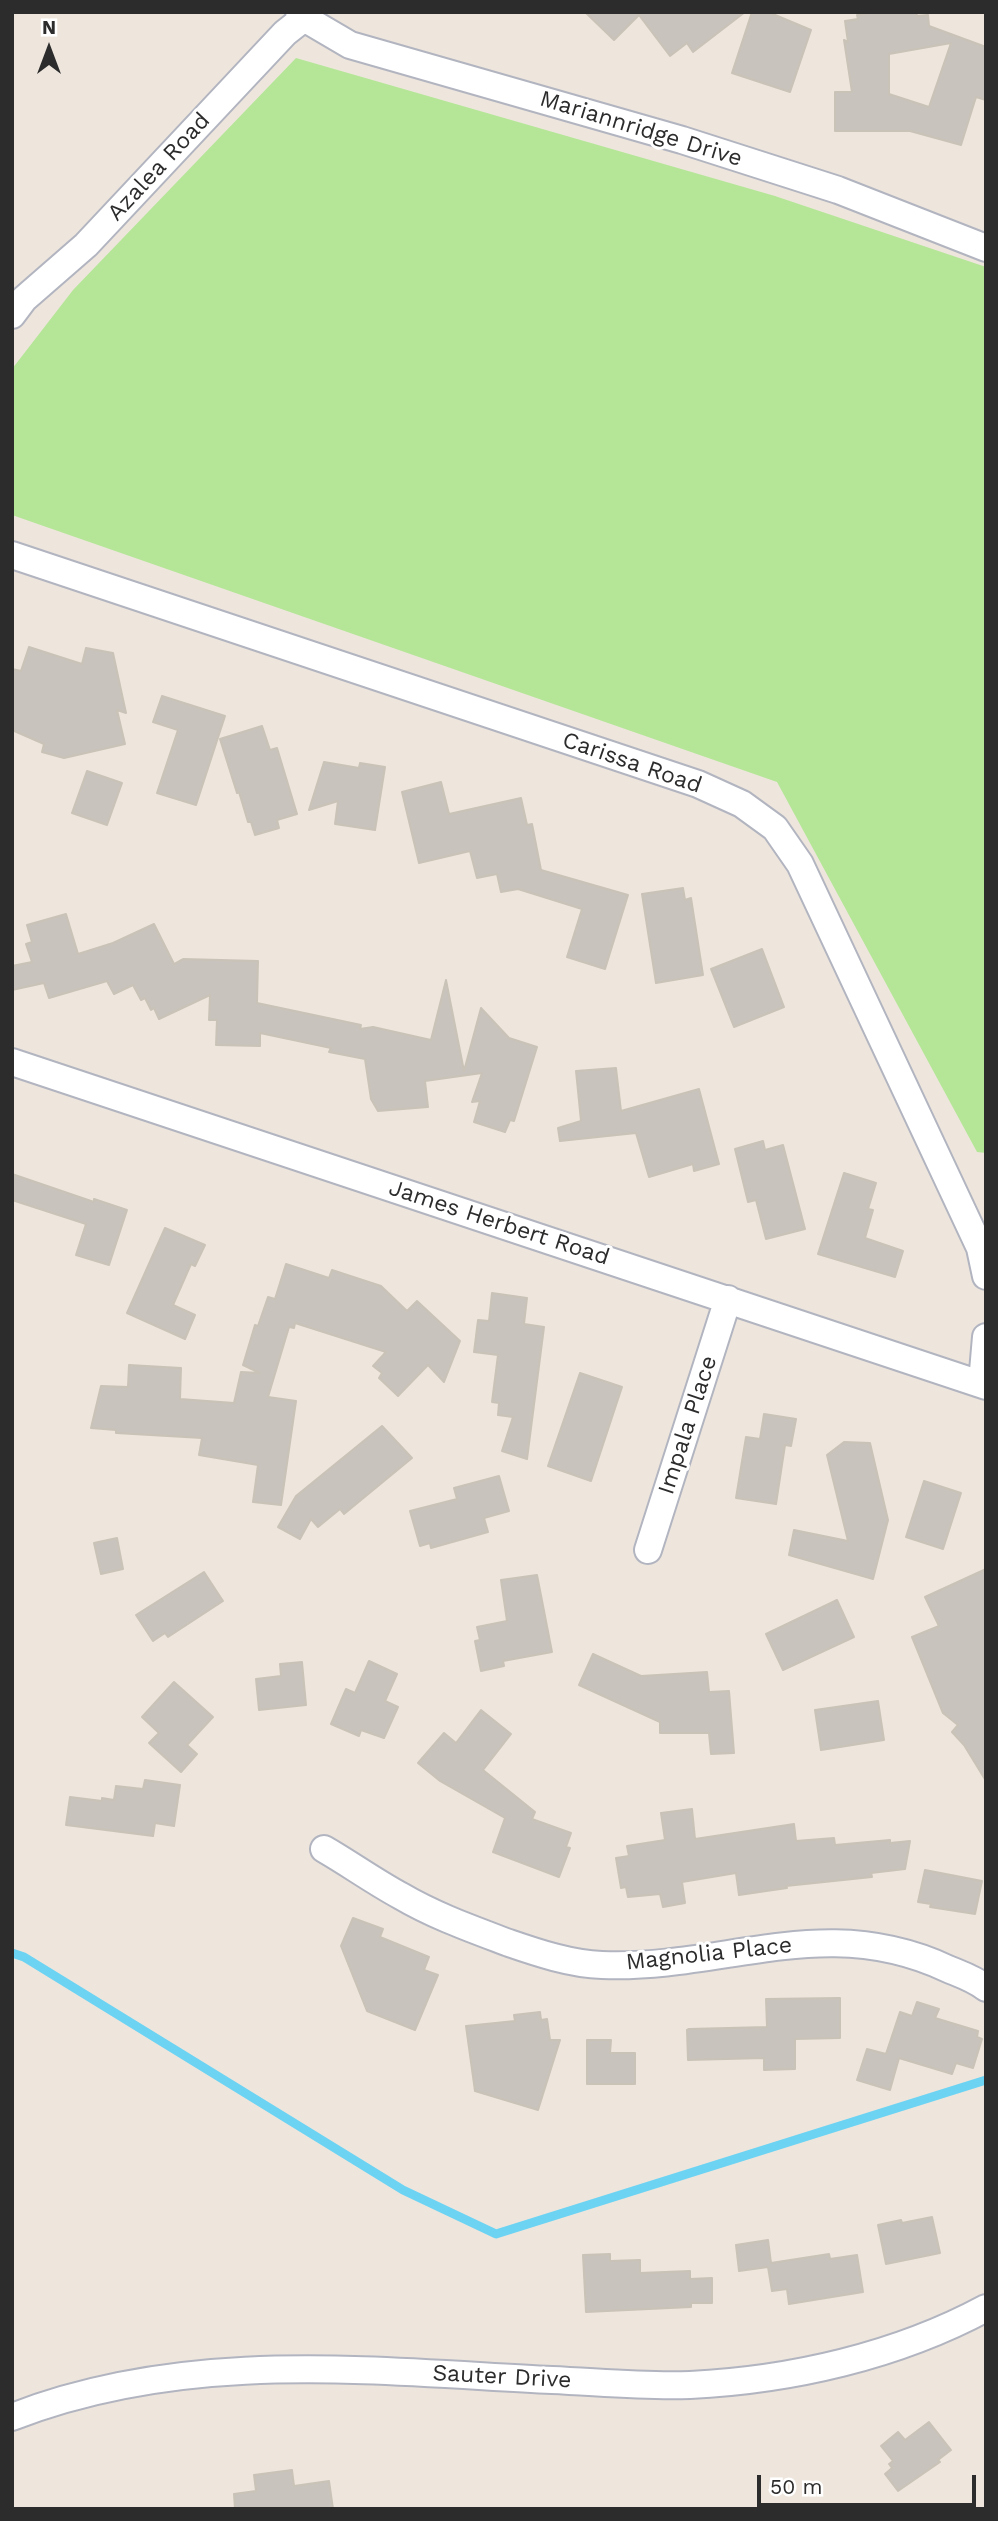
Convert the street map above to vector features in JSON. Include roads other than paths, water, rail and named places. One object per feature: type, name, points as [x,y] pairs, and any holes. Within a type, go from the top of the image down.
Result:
[{"type":"street","name":"Mariannridge Drive","points":[[302,15],[350,45],[838,190],[986,248]]},
{"type":"street","name":"Azalea Road","points":[[12,315],[24,299],[86,245],[302,15]]},
{"type":"street","name":"Carissa Road","points":[[12,555],[698,784],[742,804],[775,828],[806,876],[980,1248],[986,1276]]},
{"type":"street","name":"James Herbert Road","points":[[12,1062],[984,1384]]},
{"type":"street","name":"Impala Place","points":[[648,1550],[728,1299]]},
{"type":"street","points":[[984,1384],[986,1337]]},
{"type":"street","name":"Magnolia Place","points":[[324,1849],[402,1897],[463,1926],[539,1954],[600,1965],[660,1963],[790,1944],[835,1942],[880,1945],[932,1961],[986,1988]]},
{"type":"street","name":"Sauter Drive","points":[[12,2417],[41,2406],[114,2387],[195,2373],[249,2370],[316,2368],[688,2385],[752,2379],[834,2364],[909,2342],[957,2324],[986,2308]]},
{"type":"waterway","points":[[12,1953],[24,1957],[403,2190],[496,2234],[986,2080]]}]
